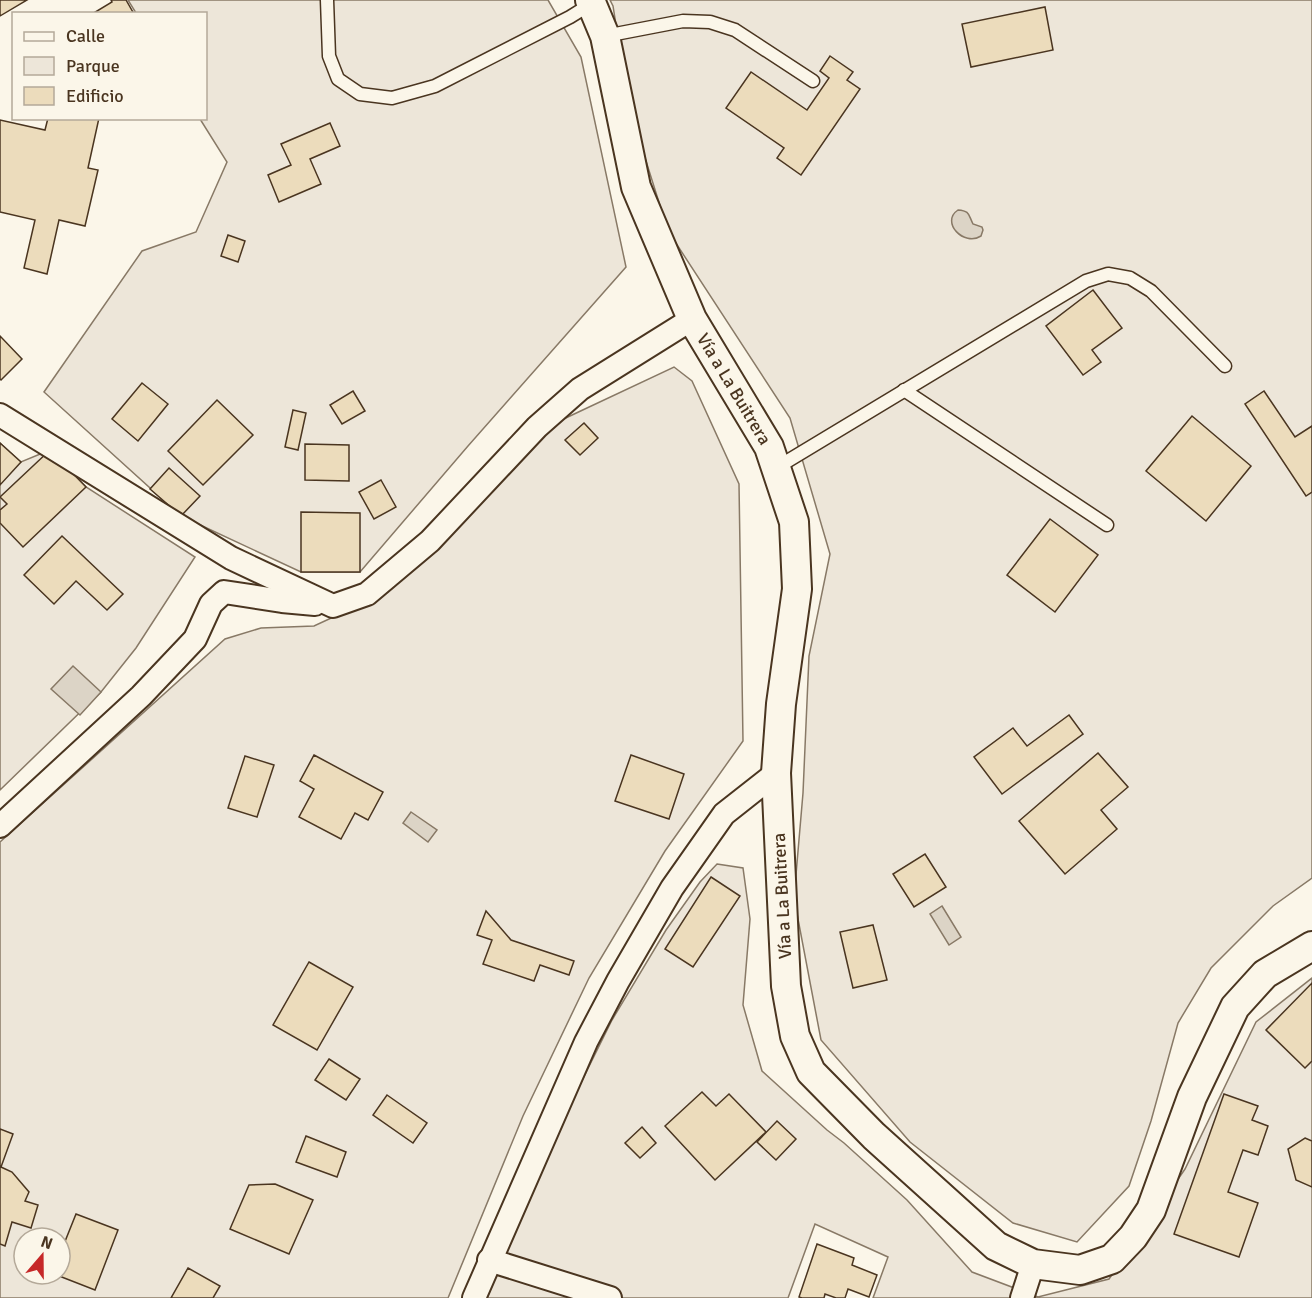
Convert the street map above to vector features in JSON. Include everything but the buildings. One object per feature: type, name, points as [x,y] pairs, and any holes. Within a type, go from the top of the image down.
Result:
[{"type":"street","name":"Vía a La Buitrera","points":[[591,2],[604,36],[636,187],[692,319],[769,447],[794,522],[797,589],[781,704],[776,773],[786,986],[795,1036],[811,1072],[874,1136],[996,1246],[1033,1264],[1080,1270],[1112,1259],[1134,1237],[1151,1210],[1192,1097],[1235,1007],[1265,974],[1312,946]]},
{"type":"street","points":[[0,826],[141,696],[195,639],[211,604],[224,592],[333,606],[367,594],[430,541],[537,427],[580,389],[692,319]]},
{"type":"street","points":[[0,415],[231,558],[333,606]]},
{"type":"street","points":[[474,1298],[586,1042],[618,981],[666,898],[724,814],[776,773]]},
{"type":"street","points":[[489,1260],[610,1298]]},
{"type":"street","points":[[1022,1298],[1033,1264]]},
{"type":"lane","points":[[327,0],[329,56],[338,79],[360,94],[392,98],[435,86],[570,17],[591,2]]},
{"type":"lane","points":[[604,36],[683,21],[710,22],[735,30],[813,81]]},
{"type":"lane","points":[[776,468],[1086,281],[1108,274],[1130,278],[1151,291],[1225,366]]},
{"type":"lane","points":[[904,390],[1107,525]]},
{"type":"green space","points":[[128,0],[548,0],[581,57],[626,267],[360,572],[301,572],[181,516],[44,392],[142,251],[196,232],[227,162],[201,120],[207,120],[207,12],[135,12]]},
{"type":"green space","points":[[610,0],[1312,0],[1312,878],[1273,906],[1211,968],[1178,1023],[1151,1121],[1129,1186],[1077,1242],[1013,1223],[910,1142],[821,1040],[794,898],[803,793],[809,656],[830,554],[790,418],[668,231],[629,107],[613,6]]},
{"type":"green space","points":[[674,367],[692,381],[739,484],[743,741],[665,851],[589,978],[523,1116],[448,1298],[0,1298],[0,842],[225,639],[261,628],[314,626],[368,601],[553,424]]},
{"type":"green space","points":[[0,443],[21,462],[50,450],[86,487],[195,557],[136,648],[101,692],[0,790]]},
{"type":"green space","points":[[717,864],[743,868],[750,919],[743,1005],[762,1071],[907,1200],[972,1272],[1038,1297],[1109,1279],[1185,1169],[1256,1022],[1312,978],[1312,1298],[873,1298],[888,1257],[815,1224],[788,1298],[487,1298],[560,1125],[612,1020],[666,930],[700,882]]},
{"type":"shaded area","points":[[958,210],[967,212],[973,224],[982,227],[981,236],[974,239],[956,232],[952,221],[953,215]]},
{"type":"shaded area","points":[[73,666],[101,692],[80,715],[51,689]]},
{"type":"shaded area","points":[[411,812],[437,830],[428,842],[403,823]]},
{"type":"shaded area","points":[[942,906],[961,937],[949,945],[930,914]]}]
